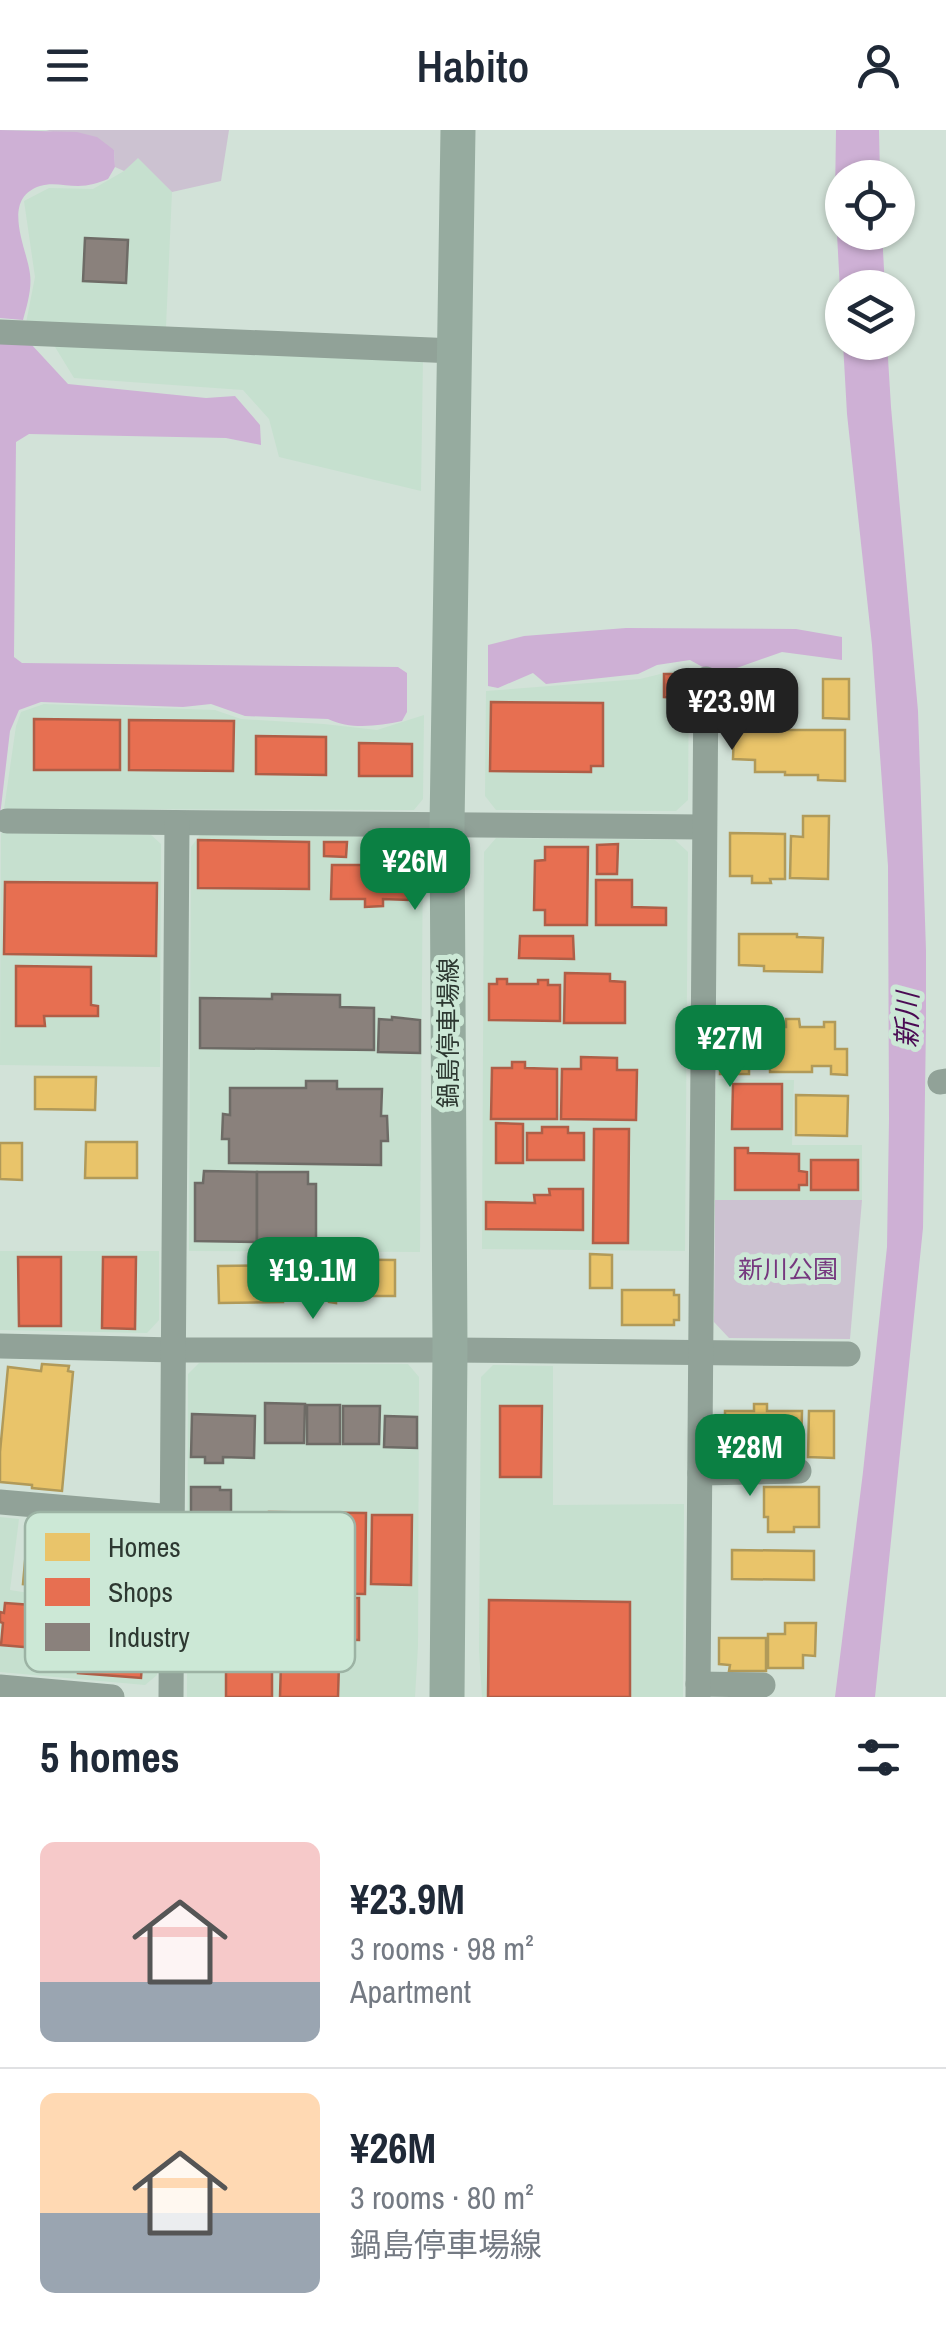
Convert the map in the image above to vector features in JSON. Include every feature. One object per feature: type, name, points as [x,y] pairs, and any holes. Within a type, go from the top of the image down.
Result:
[{"type":"main road","name":"鍋島停車場線","points":[[447,1697],[450,1350],[446,826],[458,130]]},
{"type":"street","points":[[0,332],[455,351]]},
{"type":"street","points":[[706,679],[698,1691],[763,1685]]},
{"type":"street","points":[[8,822],[704,826]]},
{"type":"street","points":[[173,1512],[177,823]]},
{"type":"street","points":[[0,1346],[848,1354]]},
{"type":"street","points":[[700,1473],[800,1471]]},
{"type":"street","points":[[0,1502],[115,1512]]},
{"type":"street","points":[[171,1672],[171,1697]]},
{"type":"street","points":[[0,1687],[112,1697]]},
{"type":"shaded area","points":[[138,157],[172,192],[166,327],[423,357],[421,491],[279,457],[269,419],[243,390],[74,378],[41,324],[26,323],[35,277],[24,201],[49,188],[93,189],[124,171]]},
{"type":"shaded area","points":[[689,667],[688,800],[676,811],[496,810],[485,796],[486,691],[640,679]]},
{"type":"shaded area","points":[[44,704],[215,710],[241,719],[377,730],[424,715],[423,799],[414,810],[4,809],[21,712]]},
{"type":"shaded area","points":[[1,833],[151,835],[161,844],[160,1067],[0,1065]]},
{"type":"shaded area","points":[[200,835],[413,837],[423,847],[420,1252],[189,1251],[191,847]]},
{"type":"shaded area","points":[[496,838],[675,840],[688,852],[685,1251],[482,1249],[484,852]]},
{"type":"shaded area","points":[[716,1079],[794,1080],[792,1145],[862,1145],[862,1200],[715,1200]]},
{"type":"shaded area","points":[[0,1251],[159,1251],[159,1320],[147,1333],[0,1330]]},
{"type":"shaded area","points":[[199,1363],[408,1364],[419,1377],[415,1697],[187,1697],[187,1672],[355,1672],[355,1512],[188,1512],[188,1374]]},
{"type":"shaded area","points":[[493,1365],[553,1366],[553,1505],[684,1504],[683,1697],[482,1697],[481,1377]]},
{"type":"shaded area","points":[[0,1517],[19,1519],[10,1590],[25,1592],[25,1672],[157,1672],[145,1685],[0,1672]]},
{"type":"green space","points":[[46,130],[229,130],[221,181],[172,192],[138,158],[124,171],[115,167],[114,150]]},
{"type":"green space","name":"新川公園","points":[[715,1200],[862,1200],[850,1339],[729,1338],[714,1322]]},
{"type":"water","points":[[0,130],[77,132],[97,137],[114,150],[115,167],[108,179],[86,185],[40,186],[28,192],[21,202],[19,225],[30,280],[23,320],[0,318]]},
{"type":"water","points":[[836,130],[879,130],[880,160],[836,160]]},
{"type":"water","points":[[838,250],[883,250],[884,270],[839,270]]},
{"type":"water","points":[[0,344],[31,344],[68,384],[206,398],[235,396],[260,425],[261,445],[226,438],[29,434],[16,442],[14,657],[22,663],[398,667],[407,673],[407,712],[402,721],[355,726],[328,719],[245,716],[211,704],[183,707],[41,702],[19,710],[10,731],[0,816]]},
{"type":"water","name":"新川","points":[[844,360],[888,360],[918,711],[926,1024],[923,1228],[875,1697],[835,1697],[887,1247],[889,1119],[888,866],[872,645]]},
{"type":"water","points":[[626,628],[796,629],[842,637],[842,660],[782,652],[717,675],[690,660],[657,665],[638,674],[546,684],[533,673],[498,688],[488,686],[488,645],[524,636]]},
{"type":"building: Homes","points":[[823,679],[849,679],[849,719],[823,718]]},
{"type":"building: Homes","points":[[734,730],[845,730],[845,781],[818,780],[818,775],[755,772],[755,760],[733,759]]},
{"type":"building: Homes","points":[[803,816],[829,816],[828,879],[790,878],[791,836],[803,837]]},
{"type":"building: Homes","points":[[730,833],[785,834],[785,879],[752,883],[752,876],[730,876]]},
{"type":"building: Homes","points":[[739,934],[823,938],[822,972],[764,971],[764,966],[739,965]]},
{"type":"building: Homes","points":[[786,1019],[799,1019],[800,1027],[824,1027],[824,1022],[835,1022],[835,1049],[847,1049],[847,1075],[831,1074],[831,1066],[812,1066],[812,1072],[770,1072],[770,1027],[786,1027]]},
{"type":"building: Homes","points":[[721,1020],[749,1020],[749,1074],[720,1074]]},
{"type":"building: Homes","points":[[35,1077],[96,1077],[95,1110],[35,1109]]},
{"type":"building: Homes","points":[[796,1095],[848,1096],[847,1136],[796,1135]]},
{"type":"building: Homes","points":[[86,1142],[137,1142],[137,1178],[85,1178]]},
{"type":"building: Homes","points":[[0,1143],[22,1143],[22,1180],[0,1179]]},
{"type":"building: Homes","points":[[590,1254],[612,1255],[612,1288],[590,1288]]},
{"type":"building: Homes","points":[[292,1259],[395,1260],[395,1296],[336,1296],[336,1303],[329,1302],[329,1296],[291,1296]]},
{"type":"building: Homes","points":[[282,1265],[283,1302],[219,1303],[218,1266]]},
{"type":"building: Homes","points":[[622,1290],[674,1290],[674,1295],[679,1295],[679,1320],[674,1320],[674,1325],[622,1325]]},
{"type":"building: Homes","points":[[42,1364],[69,1366],[68,1371],[73,1372],[62,1491],[0,1482],[8,1367],[41,1371]]},
{"type":"building: Homes","points":[[754,1404],[767,1404],[767,1411],[802,1411],[801,1453],[771,1453],[771,1460],[758,1460],[758,1453],[725,1452],[725,1411],[754,1411]]},
{"type":"building: Homes","points":[[809,1411],[834,1411],[834,1458],[808,1457]]},
{"type":"building: Homes","points":[[764,1487],[819,1487],[819,1527],[768,1532]]},
{"type":"building: Homes","points":[[732,1550],[814,1551],[814,1580],[732,1579]]},
{"type":"building: Homes","points":[[785,1623],[816,1623],[815,1656],[803,1655],[803,1668],[768,1668],[768,1634],[785,1634]]},
{"type":"building: Homes","points":[[719,1638],[766,1638],[766,1671],[729,1671],[730,1665],[719,1664]]},
{"type":"building: Shops","points":[[664,674],[684,674],[684,698],[664,697]]},
{"type":"building: Shops","points":[[491,702],[603,703],[603,766],[591,766],[591,772],[490,771]]},
{"type":"building: Shops","points":[[34,719],[120,720],[120,770],[34,770]]},
{"type":"building: Shops","points":[[129,720],[234,721],[233,771],[129,770]]},
{"type":"building: Shops","points":[[256,736],[326,737],[326,775],[256,774]]},
{"type":"building: Shops","points":[[359,743],[412,744],[412,776],[359,776]]},
{"type":"building: Shops","points":[[198,840],[309,842],[309,889],[198,888]]},
{"type":"building: Shops","points":[[324,842],[347,842],[346,857],[324,856]]},
{"type":"building: Shops","points":[[618,844],[617,874],[597,874],[597,845]]},
{"type":"building: Shops","points":[[545,847],[588,847],[587,925],[545,925],[545,910],[534,910],[535,861],[545,860]]},
{"type":"building: Shops","points":[[369,861],[388,861],[388,869],[415,870],[415,879],[409,879],[409,900],[383,899],[383,906],[365,907],[365,899],[331,899],[332,865],[369,865]]},
{"type":"building: Shops","points":[[596,880],[632,880],[632,907],[666,908],[666,925],[596,925]]},
{"type":"building: Shops","points":[[5,882],[157,883],[156,956],[4,954]]},
{"type":"building: Shops","points":[[520,936],[573,936],[574,959],[519,958]]},
{"type":"building: Shops","points":[[16,966],[91,967],[91,1005],[98,1006],[98,1016],[44,1016],[45,1026],[16,1026]]},
{"type":"building: Shops","points":[[565,973],[610,974],[610,981],[625,982],[625,1023],[564,1023]]},
{"type":"building: Shops","points":[[497,979],[507,979],[507,984],[538,984],[538,980],[548,980],[548,985],[560,985],[560,1021],[489,1020],[489,984],[497,984]]},
{"type":"building: Shops","points":[[581,1057],[617,1058],[617,1070],[637,1070],[636,1120],[561,1119],[562,1069],[581,1069]]},
{"type":"building: Shops","points":[[512,1062],[525,1062],[525,1068],[557,1069],[557,1119],[491,1119],[492,1068],[512,1068]]},
{"type":"building: Shops","points":[[733,1084],[782,1084],[782,1129],[732,1129]]},
{"type":"building: Shops","points":[[496,1123],[523,1124],[523,1163],[496,1163]]},
{"type":"building: Shops","points":[[542,1127],[568,1127],[568,1133],[584,1133],[584,1160],[527,1160],[527,1133],[542,1133]]},
{"type":"building: Shops","points":[[594,1129],[629,1129],[628,1243],[593,1243]]},
{"type":"building: Shops","points":[[735,1148],[748,1148],[748,1153],[799,1154],[799,1171],[807,1172],[807,1185],[799,1185],[799,1190],[735,1190]]},
{"type":"building: Shops","points":[[811,1160],[858,1160],[858,1190],[811,1190]]},
{"type":"building: Shops","points":[[549,1189],[583,1189],[583,1230],[486,1229],[486,1202],[535,1203],[534,1195],[550,1195]]},
{"type":"building: Shops","points":[[18,1257],[61,1257],[61,1326],[19,1326]]},
{"type":"building: Shops","points":[[103,1257],[136,1257],[135,1329],[102,1328]]},
{"type":"building: Shops","points":[[500,1406],[542,1406],[541,1477],[500,1477]]},
{"type":"building: Shops","points":[[355,1513],[366,1513],[365,1594],[355,1594]]},
{"type":"building: Shops","points":[[372,1515],[412,1515],[411,1585],[371,1584]]},
{"type":"building: Shops","points":[[355,1598],[359,1598],[359,1640],[355,1640]]},
{"type":"building: Shops","points":[[489,1600],[630,1602],[630,1697],[488,1697]]},
{"type":"building: Shops","points":[[5,1603],[25,1604],[25,1647],[1,1645],[0,1612],[4,1613]]},
{"type":"building: Shops","points":[[78,1672],[141,1672],[141,1678]]},
{"type":"building: Shops","points":[[226,1672],[272,1672],[272,1697],[226,1697]]},
{"type":"building: Shops","points":[[281,1672],[339,1672],[338,1697],[280,1697]]},
{"type":"building: Industry","points":[[85,238],[128,240],[126,283],[83,281]]},
{"type":"building: Industry","points":[[272,994],[340,995],[340,1007],[374,1008],[374,1050],[200,1048],[200,998],[272,999]]},
{"type":"building: Industry","points":[[379,1019],[420,1020],[420,1053],[378,1052]]},
{"type":"building: Industry","points":[[306,1081],[337,1081],[337,1089],[382,1089],[381,1116],[387,1116],[388,1141],[381,1141],[381,1165],[229,1163],[229,1139],[222,1139],[223,1114],[230,1115],[230,1088],[306,1088]]},
{"type":"building: Industry","points":[[204,1171],[257,1172],[257,1242],[195,1241],[195,1183],[203,1183]]},
{"type":"building: Industry","points":[[257,1172],[308,1172],[308,1184],[316,1184],[316,1242],[257,1242]]},
{"type":"building: Industry","points":[[265,1403],[305,1404],[304,1443],[265,1443]]},
{"type":"building: Industry","points":[[307,1405],[340,1405],[340,1444],[307,1444]]},
{"type":"building: Industry","points":[[343,1406],[380,1406],[379,1444],[343,1444]]},
{"type":"building: Industry","points":[[192,1414],[255,1416],[254,1458],[223,1457],[223,1463],[205,1463],[205,1457],[191,1457]]},
{"type":"building: Industry","points":[[385,1416],[417,1417],[417,1448],[384,1447]]},
{"type":"building: Industry","points":[[191,1487],[231,1490],[231,1512],[191,1512]]}]
